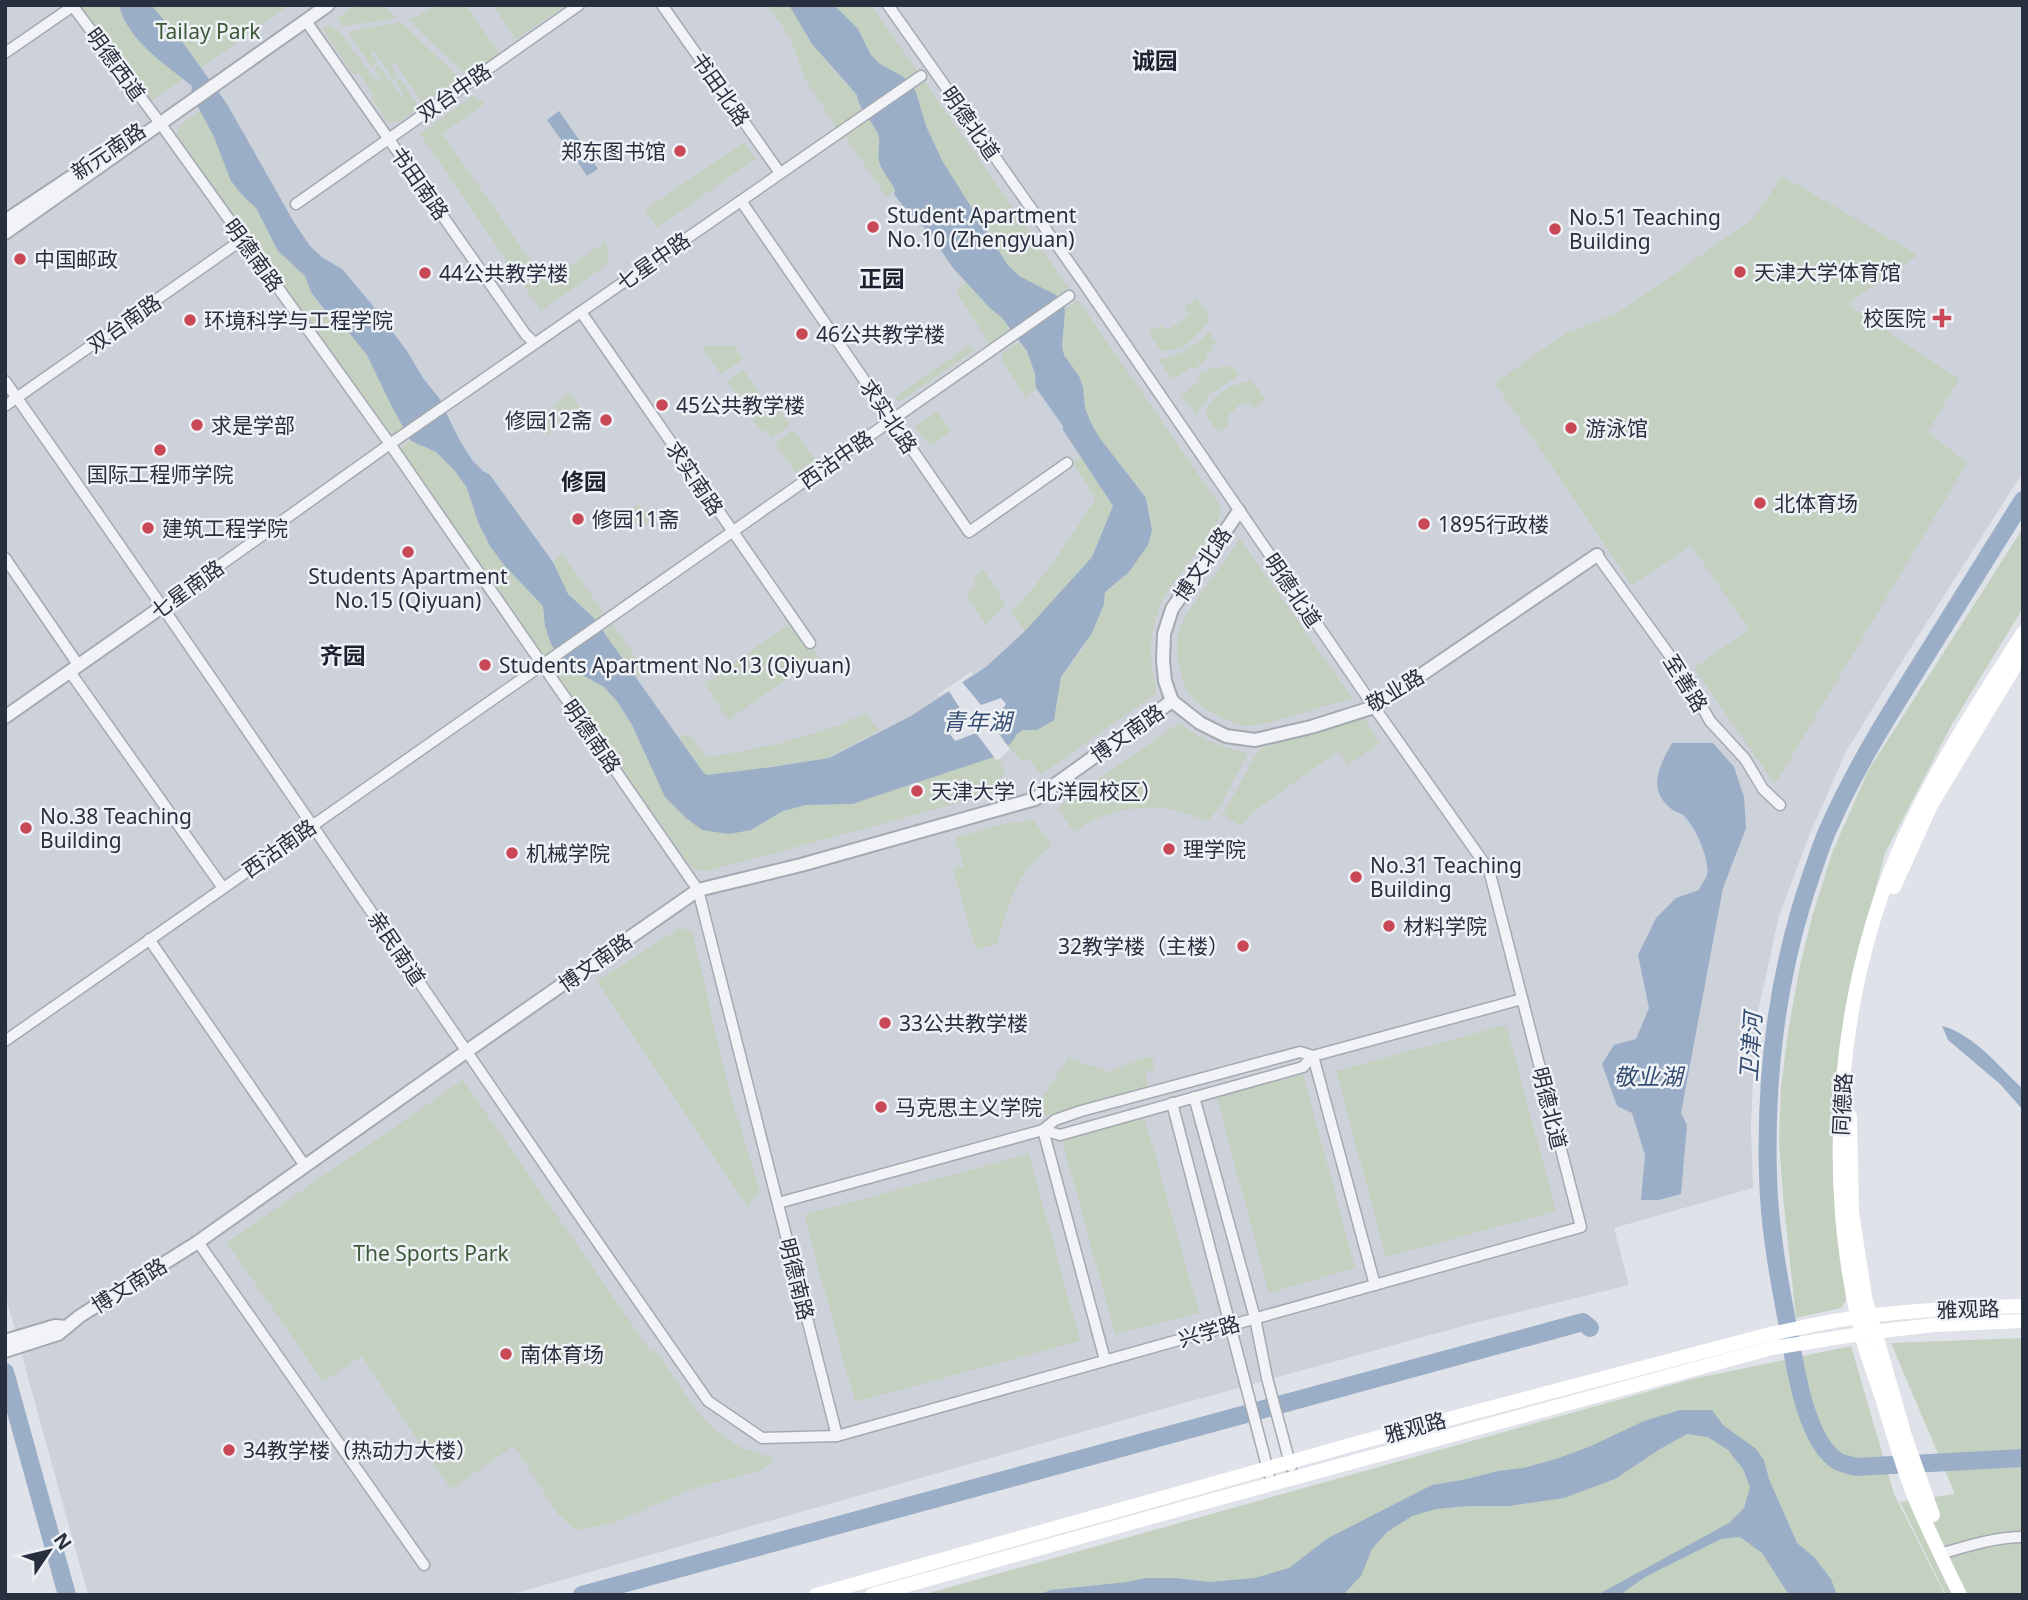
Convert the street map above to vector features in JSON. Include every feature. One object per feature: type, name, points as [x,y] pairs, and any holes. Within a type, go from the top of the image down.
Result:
[{"type":"main road","name":"同德路","points":[[1960,1595],[1918,1493],[1900,1438],[1867,1333],[1844,1231],[1840,1147],[1844,1069],[1860,969],[1882,894],[1908,830],[1949,752],[2023,633]]},
{"type":"main road","name":"同德路","points":[[1864,1317],[1865,1297],[1852,1212],[1850,1120],[1856,1041],[1872,959],[1894,888],[1931,805],[2023,653]]},
{"type":"main road","name":"雅观路","points":[[872,1595],[1294,1478],[1771,1341],[1798,1329],[1835,1321],[1942,1309],[2023,1307]]},
{"type":"main road","name":"雅观路","points":[[816,1595],[1289,1462],[1771,1341],[1808,1342],[1934,1325],[2023,1321]]},
{"type":"main road","name":"同德路","points":[[1944,1553],[1969,1595]]},
{"type":"street","points":[[211,83],[318,5]]},
{"type":"street","points":[[158,121],[328,5]]},
{"type":"street","name":"双台中路","points":[[296,204],[579,5]]},
{"type":"street","name":"书田北路","points":[[662,5],[780,173]]},
{"type":"street","name":"明德北道","points":[[888,5],[1489,870],[1581,1227]]},
{"type":"street","points":[[5,53],[73,6]]},
{"type":"street","name":"明德西道","points":[[73,6],[158,121]]},
{"type":"street","name":"书田南路","points":[[306,21],[526,335],[535,343]]},
{"type":"street","name":"七星中路","points":[[402,436],[921,76]]},
{"type":"street","name":"新元南路","points":[[5,221],[158,121]]},
{"type":"street","name":"新元南路","points":[[5,233],[158,121]]},
{"type":"street","name":"明德南路","points":[[158,121],[390,444],[698,890],[837,1436]]},
{"type":"street","name":"求实北路","points":[[741,201],[969,532],[1067,463]]},
{"type":"street","name":"双台南路","points":[[5,406],[243,239]]},
{"type":"street","name":"西沽中路","points":[[554,656],[1069,296]]},
{"type":"street","name":"求实南路","points":[[581,312],[810,643]]},
{"type":"street","name":"亲民南道","points":[[5,381],[163,606],[708,1401],[762,1437],[837,1436]]},
{"type":"street","name":"七星南路","points":[[5,717],[402,436]]},
{"type":"street","name":"博文北路","points":[[1172,701],[1165,681],[1163,661],[1164,634],[1172,609],[1239,511]]},
{"type":"street","name":"敬业路","points":[[1172,701],[1200,723],[1226,736],[1255,740],[1311,727],[1374,707],[1597,555]]},
{"type":"street","name":"至善路","points":[[1597,555],[1686,678],[1710,721],[1745,759],[1763,789],[1780,805]]},
{"type":"street","points":[[5,558],[75,669],[223,887]]},
{"type":"street","name":"西沽南路","points":[[5,1041],[554,656]]},
{"type":"street","name":"博文南路","points":[[5,1340],[22,1341],[58,1334],[80,1316],[198,1242],[698,890],[802,865],[1035,799],[1172,701]]},
{"type":"street","points":[[149,939],[305,1166]]},
{"type":"street","points":[[778,1203],[1043,1130],[1055,1120],[1080,1111],[1188,1081],[1300,1052],[1313,1056],[1522,999]]},
{"type":"street","points":[[1043,1130],[1060,1135],[1303,1067],[1313,1056]]},
{"type":"street","points":[[1313,1056],[1375,1285]]},
{"type":"street","points":[[1194,1097],[1255,1318],[1267,1378],[1294,1478]]},
{"type":"street","points":[[1172,1103],[1272,1484]]},
{"type":"street","points":[[1043,1130],[1105,1360]]},
{"type":"street","name":"兴学路","points":[[837,1436],[1581,1227]]},
{"type":"street","points":[[198,1242],[424,1565]]},
{"type":"street","name":"博文南路","points":[[5,1351],[22,1341]]},
{"type":"street","points":[[1944,1553],[2011,1537],[2023,1537]]},
{"type":"shaded area","name":"天津大学（北洋园校区）","points":[[5,5],[2023,5],[2023,472],[1846,752],[1811,831],[1779,916],[1755,1025],[1751,1128],[1753,1188],[1614,1228],[1629,1285],[1474,1323],[1177,1405],[509,1595],[88,1595],[5,1294]]},
{"type":"green space","points":[[75,5],[119,5],[136,38],[183,79],[146,105]]},
{"type":"green space","name":"Tailay Park","points":[[151,5],[289,5],[201,68]]},
{"type":"green space","points":[[356,5],[383,5],[397,18],[343,26],[337,18]]},
{"type":"green space","points":[[438,5],[466,5],[499,53],[466,75],[410,20]]},
{"type":"green space","points":[[493,5],[567,5],[516,39]]},
{"type":"green space","points":[[768,5],[789,5],[829,65],[857,95],[862,111],[837,128],[805,79],[790,37]]},
{"type":"green space","points":[[833,5],[871,5],[917,71],[906,79],[880,64],[871,55],[858,29]]},
{"type":"green space","points":[[401,22],[460,79],[423,104],[395,63],[391,66],[398,77],[394,80],[373,50],[370,52],[377,62],[371,67],[348,32]]},
{"type":"green space","points":[[328,25],[340,32],[376,82],[381,79],[374,68],[378,65],[402,97],[404,95],[395,82],[400,79],[419,108],[397,123],[387,121],[371,98],[374,96],[359,73],[354,76],[323,29]]},
{"type":"green space","points":[[924,81],[1071,291],[1059,299],[1019,276],[1007,264],[943,162],[926,126],[914,89]]},
{"type":"green space","points":[[473,96],[486,103],[442,133],[546,283],[606,241],[609,263],[541,311],[420,134]]},
{"type":"green space","points":[[200,111],[243,196],[256,208],[278,251],[305,276],[320,306],[334,322],[350,334],[367,355],[404,429],[394,435],[388,434],[177,135],[179,126]]},
{"type":"green space","points":[[869,119],[879,136],[879,165],[895,190],[887,198],[845,136]]},
{"type":"green space","points":[[744,142],[756,159],[657,227],[645,210]]},
{"type":"green space","name":"北体育场","points":[[1782,176],[1918,255],[1847,304],[1959,379],[1928,432],[1967,463],[1775,784],[1694,668],[1749,630],[1691,545],[1632,585],[1495,383],[1565,334],[1618,313],[1753,219]]},
{"type":"green space","points":[[967,282],[1013,333],[992,348],[956,292]]},
{"type":"green space","points":[[1197,299],[1210,318],[1190,341],[1177,348],[1161,351],[1149,332],[1161,325],[1165,330],[1182,322],[1189,314],[1185,307]]},
{"type":"green space","points":[[1078,300],[1221,507],[1214,529],[1169,589],[1156,616],[1151,651],[1156,685],[1154,695],[1040,775],[1029,758],[1022,762],[1008,746],[1022,730],[1037,730],[1054,720],[1061,677],[1083,648],[1104,604],[1105,592],[1129,572],[1148,545],[1152,528],[1146,498],[1099,437],[1085,408],[1083,387],[1064,355],[1062,346],[1065,309]]},
{"type":"green space","points":[[1209,332],[1216,343],[1210,347],[1212,351],[1206,355],[1207,360],[1201,364],[1196,358],[1200,365],[1194,369],[1189,363],[1191,368],[1172,380],[1159,360],[1186,350]]},
{"type":"green space","points":[[1020,342],[1033,370],[1037,389],[1025,397],[1002,360],[1003,353]]},
{"type":"green space","points":[[970,345],[973,351],[899,402],[895,397]]},
{"type":"green space","points":[[702,346],[735,346],[743,359],[721,374]]},
{"type":"green space","points":[[1224,365],[1227,368],[1232,365],[1239,375],[1209,395],[1196,415],[1181,395],[1200,381],[1204,384],[1198,376],[1205,372],[1210,378],[1206,372],[1214,366],[1217,370]]},
{"type":"green space","points":[[743,370],[763,399],[747,410],[727,381]]},
{"type":"green space","points":[[1252,380],[1265,399],[1253,408],[1249,402],[1239,405],[1226,418],[1229,424],[1218,432],[1205,414],[1209,406],[1224,391]]},
{"type":"green space","points":[[570,393],[582,411],[576,416],[572,410],[565,417],[553,405]]},
{"type":"green space","points":[[767,404],[771,410],[777,406],[790,425],[771,438],[766,430],[762,432],[751,416]]},
{"type":"green space","points":[[547,409],[560,421],[548,435],[535,417]]},
{"type":"green space","points":[[937,411],[951,431],[930,446],[915,426]]},
{"type":"green space","points":[[794,430],[815,460],[796,473],[775,443]]},
{"type":"green space","points":[[411,441],[436,452],[455,471],[467,488],[478,522],[490,546],[543,606],[543,616],[556,652],[544,660],[398,449]]},
{"type":"green space","points":[[1081,457],[1113,506],[1092,557],[1025,631],[1011,613],[1056,558],[1095,499],[1073,462]]},
{"type":"green space","points":[[638,504],[653,519],[639,527],[627,515]]},
{"type":"green space","points":[[2023,528],[2023,608],[1952,724],[1885,853],[1855,967],[1834,1094],[1835,1197],[1846,1300],[1841,1308],[1796,1318],[1779,1142],[1781,1088],[1788,1032],[1812,917],[1832,853],[1868,771]]},
{"type":"green space","points":[[1240,539],[1352,698],[1268,723],[1245,726],[1202,707],[1188,693],[1177,654],[1178,636],[1185,616]]},
{"type":"green space","points":[[562,553],[605,615],[596,621],[571,597],[564,586],[553,562]]},
{"type":"green space","points":[[983,569],[1005,604],[986,625],[966,596],[977,584],[972,579]]},
{"type":"green space","points":[[614,625],[646,673],[635,678],[602,631]]},
{"type":"green space","points":[[787,625],[812,647],[819,657],[728,720],[705,684]]},
{"type":"green space","points":[[562,660],[568,667],[604,687],[617,701],[632,725],[665,797],[751,830],[783,811],[806,805],[852,804],[997,756],[1005,773],[998,782],[1003,791],[707,871],[694,869],[551,668]]},
{"type":"green space","points":[[866,713],[879,730],[827,758],[772,767],[707,775],[679,738],[689,733],[704,756],[711,757],[778,744],[837,726]]},
{"type":"green space","points":[[1364,716],[1379,744],[1348,765],[1338,751],[1253,812],[1240,826],[1223,815],[1259,749]]},
{"type":"green space","points":[[1179,723],[1212,742],[1248,753],[1218,810],[1207,821],[1175,810],[1135,808],[1109,814],[1074,832],[1058,807]]},
{"type":"green space","points":[[1033,819],[1052,846],[1030,866],[1015,889],[997,944],[976,950],[953,869],[964,866],[955,838],[1007,823],[1021,823]]},
{"type":"green space","points":[[680,928],[692,931],[729,1091],[760,1191],[747,1207],[597,981]]},
{"type":"green space","points":[[1506,1025],[1556,1211],[1386,1257],[1336,1071]]},
{"type":"green space","points":[[1152,1057],[1155,1069],[1146,1072],[1148,1088],[1045,1116],[1042,1098],[1068,1058],[1109,1072]]},
{"type":"green space","points":[[1303,1074],[1355,1268],[1269,1293],[1217,1097]]},
{"type":"green space","name":"The Sports Park","points":[[463,1080],[651,1352],[655,1350],[699,1413],[733,1443],[774,1458],[771,1464],[756,1472],[692,1489],[610,1524],[575,1530],[558,1514],[514,1446],[451,1489],[362,1356],[323,1382],[227,1242]]},
{"type":"green space","points":[[1144,1116],[1199,1313],[1115,1334],[1062,1139]]},
{"type":"green space","points":[[1029,1154],[1080,1341],[855,1402],[804,1215]]},
{"type":"green space","points":[[2023,1338],[2023,1595],[1946,1595],[1900,1502],[1955,1494],[1891,1343]]},
{"type":"green space","points":[[1851,1346],[1894,1494],[1945,1595],[922,1595],[1693,1379]]},
{"type":"water","name":"青年湖","points":[[119,5],[151,5],[178,36],[227,104],[310,246],[323,258],[342,269],[407,351],[439,398],[472,460],[490,475],[553,562],[568,594],[593,617],[707,775],[829,758],[911,716],[986,667],[1025,631],[1092,557],[1113,506],[1036,388],[1035,374],[1027,351],[1002,318],[953,268],[930,234],[914,216],[911,217],[894,194],[895,190],[879,161],[878,134],[860,106],[857,95],[812,44],[789,5],[834,5],[858,29],[871,55],[880,64],[902,76],[916,92],[926,126],[943,162],[1007,264],[1019,276],[1056,295],[1064,304],[1064,355],[1079,376],[1085,408],[1091,423],[1146,498],[1152,530],[1148,545],[1129,572],[1105,592],[1104,604],[1092,633],[1061,677],[1054,720],[1037,730],[1023,730],[997,756],[852,804],[806,805],[783,811],[751,830],[729,834],[702,830],[686,818],[665,797],[632,725],[617,701],[604,687],[568,667],[551,644],[545,626],[543,606],[490,546],[478,522],[467,488],[455,471],[436,452],[411,441],[367,355],[350,334],[334,322],[311,292],[305,276],[278,251],[256,208],[231,181],[214,137],[191,94],[192,86],[138,40],[123,18]]},
{"type":"water","points":[[559,111],[582,144],[570,152],[547,120]]},
{"type":"water","points":[[588,154],[598,169],[587,176],[577,161]]},
{"type":"water","name":"敬业湖","points":[[1672,743],[1713,743],[1734,767],[1744,797],[1746,828],[1723,888],[1681,1113],[1687,1125],[1681,1194],[1659,1200],[1641,1200],[1645,1155],[1632,1113],[1617,1106],[1602,1064],[1614,1045],[1636,1039],[1649,1008],[1638,955],[1656,918],[1676,898],[1699,890],[1707,875],[1704,852],[1692,826],[1683,815],[1669,807],[1658,792],[1660,768]]},
{"type":"water","points":[[1942,1026],[1965,1036],[2023,1089],[2023,1110],[2000,1084],[1948,1040]]},
{"type":"water","points":[[1680,1410],[1712,1410],[1723,1425],[1756,1449],[1764,1460],[1769,1479],[1797,1543],[1814,1557],[1831,1579],[1837,1595],[1789,1595],[1762,1553],[1740,1537],[1721,1539],[1645,1577],[1620,1595],[1597,1595],[1729,1523],[1744,1508],[1750,1487],[1743,1469],[1728,1450],[1708,1437],[1687,1434],[1615,1479],[1564,1498],[1509,1506],[1436,1509],[1412,1516],[1387,1532],[1372,1549],[1361,1576],[1343,1595],[1037,1595],[1051,1590],[1146,1578],[1209,1582],[1255,1578],[1289,1568],[1328,1538],[1432,1485],[1556,1459],[1644,1421]]},
{"type":"pier","points":[[971,672],[973,674],[962,682],[981,705],[1001,698],[1006,704],[992,724],[1010,749],[997,761],[976,733],[955,741],[950,734],[964,715],[949,691],[937,695]]},
{"type":"waterway","name":"卫津河","points":[[2023,500],[1875,738],[1826,835],[1800,910],[1782,984],[1772,1059],[1768,1136],[1772,1234],[1795,1364],[1810,1422],[1828,1452],[1839,1462],[1855,1467],[2023,1458]]},
{"type":"waterway","points":[[582,1595],[1583,1322],[1590,1328]]},
{"type":"waterway","points":[[5,1372],[67,1595]]},
{"type":"place","name":"郑东图书馆","points":[[680,151]]},
{"type":"place","name":"Student Apartment No.10 (Zhengyuan)","points":[[873,227]]},
{"type":"place","name":"No.51 Teaching Building","points":[[1555,229]]},
{"type":"place","name":"中国邮政","points":[[20,259]]},
{"type":"place","name":"天津大学体育馆","points":[[1740,272]]},
{"type":"place","name":"44公共教学楼","points":[[425,273]]},
{"type":"place","name":"校医院","points":[[1942,318]]},
{"type":"place","name":"环境科学与工程学院","points":[[190,320]]},
{"type":"place","name":"46公共教学楼","points":[[802,334]]},
{"type":"place","name":"45公共教学楼","points":[[662,405]]},
{"type":"place","name":"修园12斋","points":[[606,420]]},
{"type":"place","name":"求是学部","points":[[197,425]]},
{"type":"place","name":"游泳馆","points":[[1571,428]]},
{"type":"place","name":"国际工程师学院","points":[[160,450]]},
{"type":"place","name":"北体育场","points":[[1760,503]]},
{"type":"place","name":"修园11斋","points":[[578,519]]},
{"type":"place","name":"1895行政楼","points":[[1424,524]]},
{"type":"place","name":"建筑工程学院","points":[[148,528]]},
{"type":"place","name":"Students Apartment No.15 (Qiyuan)","points":[[408,552]]},
{"type":"place","name":"Students Apartment No.13 (Qiyuan)","points":[[485,665]]},
{"type":"place","name":"天津大学（北洋园校区）","points":[[917,791]]},
{"type":"place","name":"No.38 Teaching Building","points":[[26,828]]},
{"type":"place","name":"理学院","points":[[1169,849]]},
{"type":"place","name":"机械学院","points":[[512,853]]},
{"type":"place","name":"No.31 Teaching Building","points":[[1356,877]]},
{"type":"place","name":"材料学院","points":[[1389,926]]},
{"type":"place","name":"32教学楼（主楼）","points":[[1243,946]]},
{"type":"place","name":"33公共教学楼","points":[[885,1023]]},
{"type":"place","name":"马克思主义学院","points":[[881,1107]]},
{"type":"place","name":"南体育场","points":[[506,1354]]},
{"type":"place","name":"34教学楼（热动力大楼）","points":[[229,1450]]},
{"type":"district","name":"诚园","points":[[1155,60]]},
{"type":"district","name":"正园","points":[[882,278]]},
{"type":"district","name":"修园","points":[[584,481]]},
{"type":"district","name":"齐园","points":[[343,655]]}]
